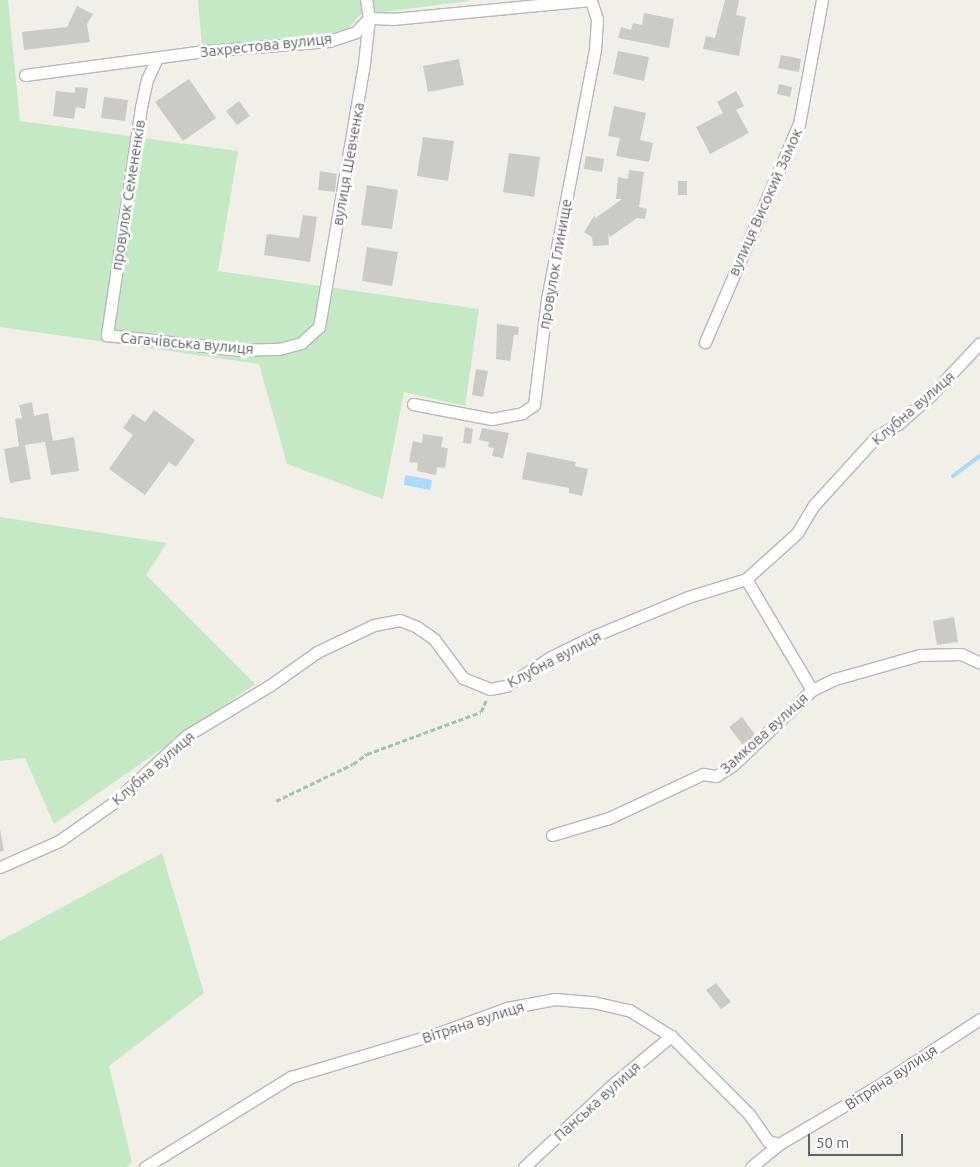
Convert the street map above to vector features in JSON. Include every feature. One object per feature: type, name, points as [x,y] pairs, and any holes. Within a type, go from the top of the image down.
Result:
[{"type":"street","name":"вулиця Шевченка","points":[[319,327],[350,157],[369,18],[366,0]]},
{"type":"street","points":[[369,18],[393,19],[590,0]]},
{"type":"street","name":"провулок Глинище","points":[[413,404],[492,419],[522,413],[534,406],[547,299],[595,49],[597,19],[590,0]]},
{"type":"street","name":"вулиця Високий Замок","points":[[705,342],[800,124],[822,0]]},
{"type":"street","name":"Захрестова вулиця","points":[[25,75],[157,58],[329,41],[356,32],[369,18]]},
{"type":"street","name":"провулок Семененків","points":[[107,334],[141,107],[147,79],[157,58]]},
{"type":"street","name":"Сагачівська вулиця","points":[[107,334],[241,350],[279,349],[301,343],[319,327]]},
{"type":"street","name":"Клубна вулиця","points":[[0,867],[59,840],[113,803],[186,736],[269,686],[317,652],[374,625],[400,620],[418,627],[434,639],[463,678],[490,689],[506,686],[551,657],[604,631],[688,596],[746,579],[796,534],[814,505],[877,436],[898,424],[931,395],[980,343]]},
{"type":"street","points":[[746,579],[812,690]]},
{"type":"street","name":"Замкова вулиця","points":[[552,835],[610,818],[703,774],[716,776],[733,765],[812,690],[863,669],[920,655],[961,654],[980,663]]},
{"type":"street","name":"Вітряна вулиця","points":[[145,1167],[291,1077],[439,1033],[507,1008],[555,999],[593,1002],[629,1010],[671,1036],[749,1114],[768,1141],[779,1144],[879,1086],[980,1019]]},
{"type":"street","name":"Панська вулиця","points":[[524,1167],[612,1085],[671,1036]]},
{"type":"street","points":[[750,1167],[779,1144]]},
{"type":"path","points":[[276,801],[353,764],[367,754],[481,712],[490,689]]},
{"type":"green space","points":[[0,0],[8,0],[20,121],[238,151],[218,271],[479,309],[465,406],[404,392],[383,499],[287,464],[259,364],[0,327]]},
{"type":"green space","points":[[198,0],[468,1],[360,15],[346,31],[202,48]]},
{"type":"green space","points":[[0,517],[167,543],[146,575],[255,684],[54,824],[25,758],[0,761]]},
{"type":"green space","points":[[162,853],[204,993],[109,1066],[132,1162],[127,1167],[0,1167],[0,941]]},
{"type":"water","points":[[405,475],[432,480],[430,490],[404,485]]},
{"type":"building","points":[[725,0],[739,0],[736,15],[746,17],[739,56],[703,49],[706,36],[715,38]]},
{"type":"building","points":[[77,6],[93,14],[87,24],[90,42],[24,50],[22,32],[67,27]]},
{"type":"building","points":[[644,13],[674,19],[669,48],[618,38],[621,27],[631,30],[633,23],[642,25]]},
{"type":"building","points":[[618,51],[649,57],[644,81],[613,74]]},
{"type":"building","points":[[781,55],[801,59],[799,72],[778,68]]},
{"type":"building","points":[[459,59],[464,85],[428,92],[423,66]]},
{"type":"building","points":[[189,79],[216,118],[183,141],[155,102]]},
{"type":"building","points":[[779,84],[792,87],[790,97],[777,94]]},
{"type":"building","points":[[75,87],[88,88],[85,109],[76,107],[74,119],[53,116],[56,91],[75,93]]},
{"type":"building","points":[[736,91],[744,106],[736,110],[749,133],[710,154],[696,127],[723,113],[717,102]]},
{"type":"building","points":[[104,97],[128,100],[125,121],[101,118]]},
{"type":"building","points":[[239,101],[250,116],[237,125],[226,111]]},
{"type":"building","points":[[614,106],[646,113],[640,140],[653,143],[649,162],[616,156],[620,138],[608,136]]},
{"type":"building","points":[[423,137],[454,141],[448,181],[417,176]]},
{"type":"building","points":[[509,153],[540,157],[534,197],[503,192]]},
{"type":"building","points":[[586,156],[604,159],[602,172],[584,169]]},
{"type":"building","points":[[629,170],[644,172],[639,207],[647,209],[645,219],[637,218],[610,237],[608,233],[609,245],[593,246],[592,237],[584,232],[594,216],[598,219],[597,217],[622,199],[616,199],[618,177],[628,179]]},
{"type":"building","points":[[320,171],[337,174],[335,192],[318,190]]},
{"type":"building","points":[[678,181],[687,181],[687,195],[678,195]]},
{"type":"building","points":[[367,185],[398,190],[392,229],[361,225]]},
{"type":"building","points":[[303,215],[317,217],[310,262],[264,255],[267,234],[299,238]]},
{"type":"building","points":[[367,247],[398,252],[392,286],[362,281]]},
{"type":"building","points":[[497,324],[519,327],[518,335],[514,335],[510,361],[496,359]]},
{"type":"building","points":[[476,369],[488,371],[483,397],[472,395]]},
{"type":"building","points":[[32,402],[34,416],[48,413],[53,441],[74,437],[79,471],[51,475],[45,442],[25,445],[31,479],[10,483],[4,449],[19,446],[15,419],[22,418],[19,405]]},
{"type":"building","points":[[154,410],[195,440],[176,467],[169,462],[145,495],[109,469],[133,435],[123,428],[133,414],[145,422]]},
{"type":"building","points":[[465,427],[473,429],[471,444],[463,443]]},
{"type":"building","points":[[482,428],[509,433],[503,458],[492,456],[494,448],[488,447],[489,442],[479,440]]},
{"type":"building","points":[[423,434],[443,437],[441,447],[448,448],[445,468],[437,467],[436,475],[417,471],[418,463],[409,462],[413,441],[422,443]]},
{"type":"building","points":[[527,452],[576,462],[575,466],[588,469],[582,496],[569,493],[569,488],[522,479]]},
{"type":"building","points":[[954,617],[958,642],[937,645],[933,621]]},
{"type":"building","points":[[742,717],[756,736],[743,745],[729,727]]},
{"type":"building","points":[[0,829],[4,851],[0,852]]},
{"type":"building","points":[[716,983],[731,1002],[721,1009],[706,990]]},
{"type":"waterway","points":[[953,476],[980,456]]}]
